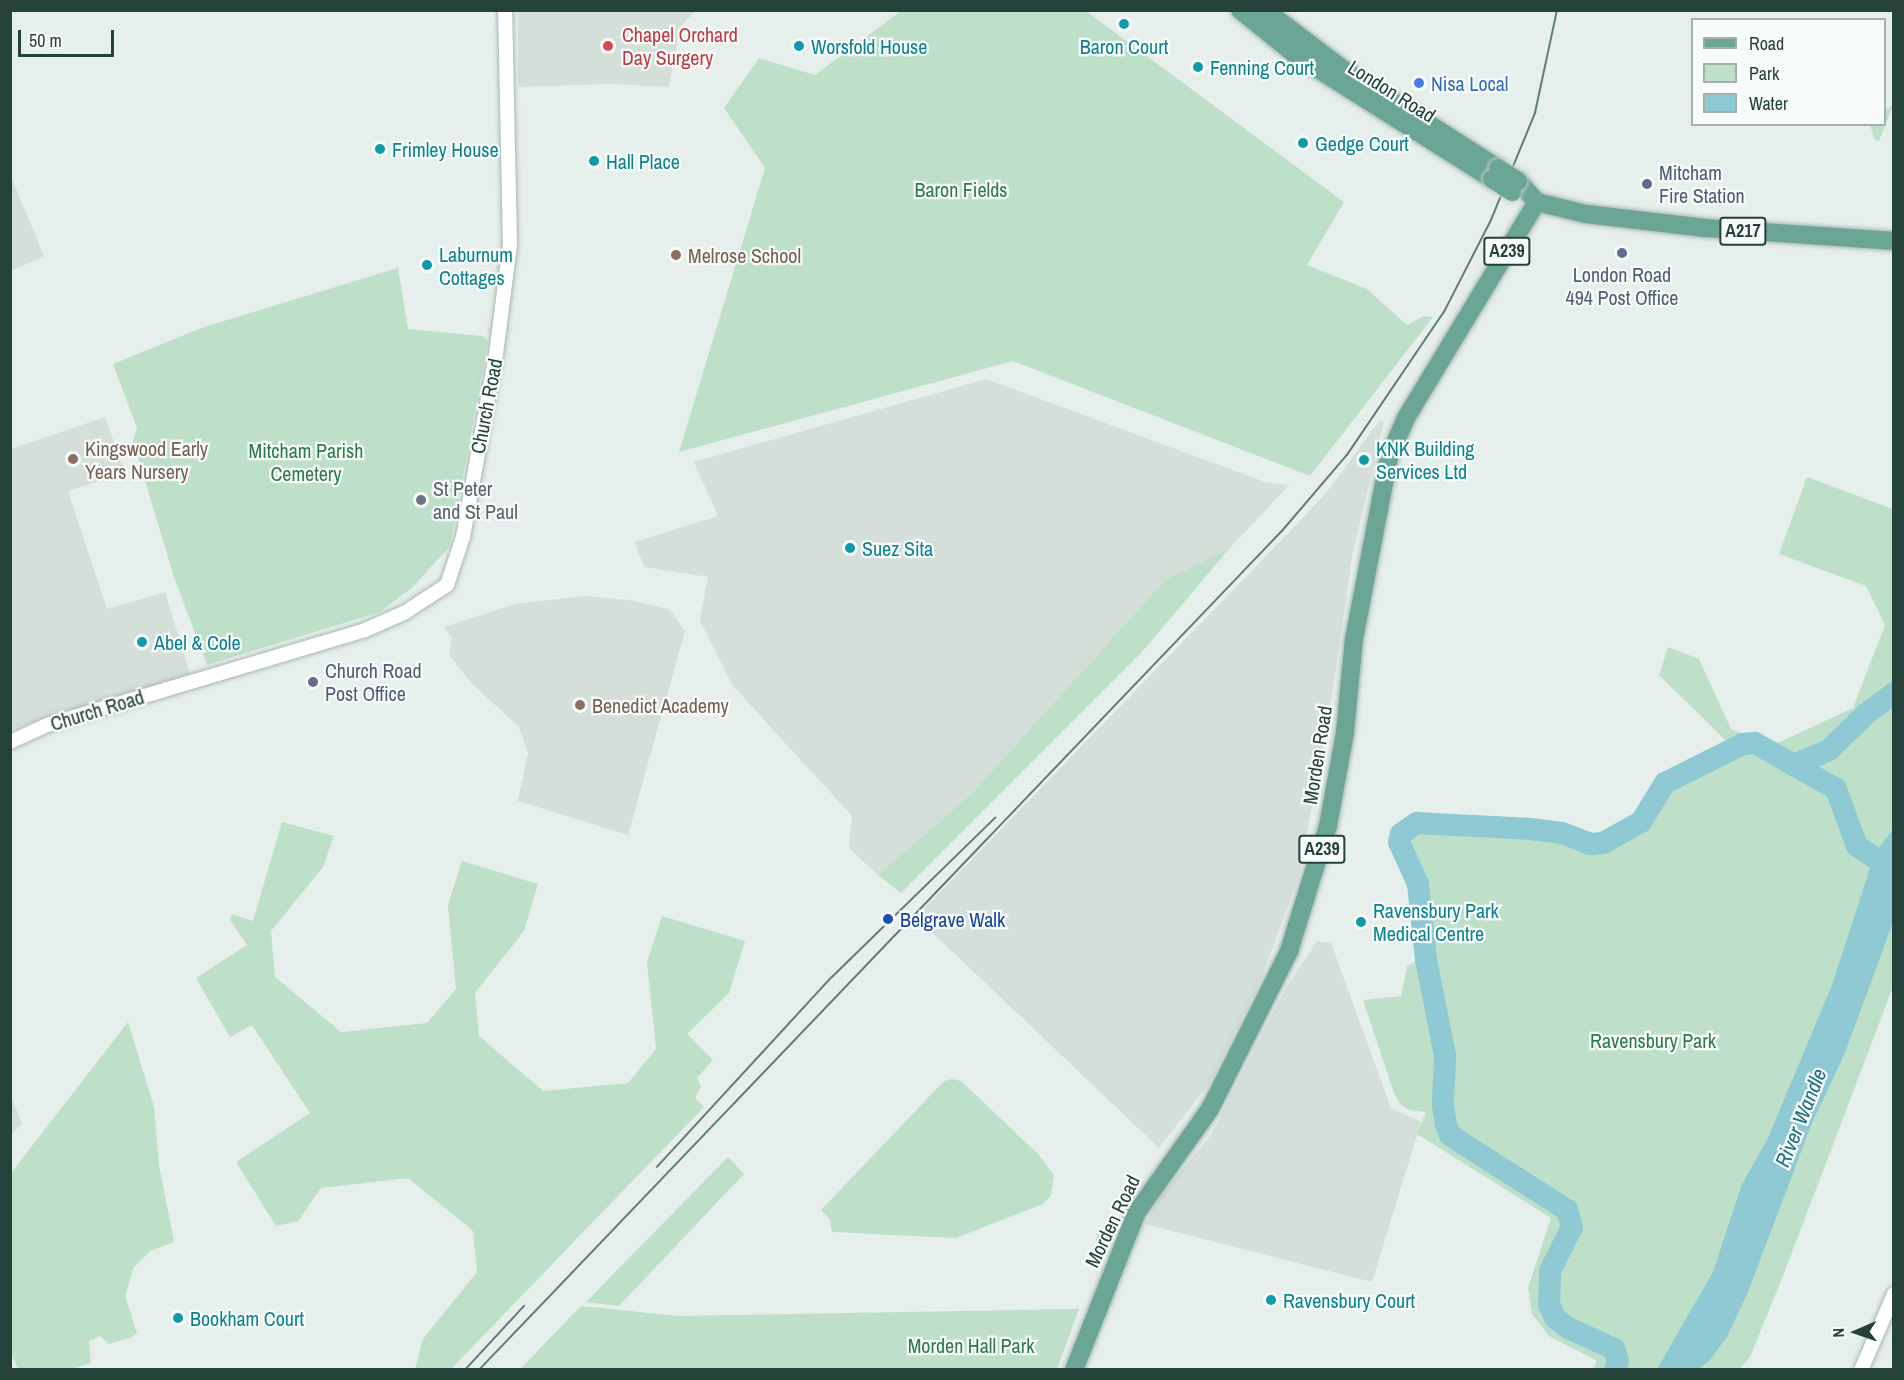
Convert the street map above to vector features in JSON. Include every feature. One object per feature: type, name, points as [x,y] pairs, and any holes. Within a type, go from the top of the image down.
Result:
[{"type":"main road","name":"London Road","points":[[1240,10],[1297,56],[1495,174]]},
{"type":"main road","name":"London Road","points":[[1265,10],[1344,70],[1524,193],[1586,214],[1705,228],[1893,241]]},
{"type":"main road","name":"Morden Road","points":[[1074,1370],[1137,1212],[1210,1109],[1289,951],[1328,826],[1345,732],[1354,639],[1389,457],[1406,418],[1524,193]]},
{"type":"street","name":"Church Road","points":[[10,741],[58,721],[365,630],[404,613],[447,585],[463,537],[496,354],[510,244],[505,10]]},
{"type":"street","points":[[1862,1370],[1893,1294]]},
{"type":"shaded area","points":[[518,10],[695,11],[680,27],[669,87],[610,84],[518,87]]},
{"type":"shaded area","points":[[10,174],[44,256],[11,271],[10,271]]},
{"type":"shaded area","points":[[986,379],[1265,482],[1289,485],[1230,548],[1165,580],[972,793],[878,875],[849,848],[852,816],[733,686],[700,621],[708,577],[645,567],[634,542],[718,516],[694,462]]},
{"type":"shaded area","points":[[105,417],[125,473],[68,491],[107,609],[165,592],[190,674],[11,729],[11,449]]},
{"type":"shaded area","points":[[1380,420],[1384,422],[1353,551],[1332,695],[1300,873],[1260,982],[1211,1081],[1159,1148],[916,917],[1326,493]]},
{"type":"shaded area","name":"Benedict Academy","points":[[585,596],[629,600],[669,609],[685,631],[628,835],[518,801],[528,753],[519,727],[471,683],[449,655],[452,638],[444,627],[515,604]]},
{"type":"shaded area","points":[[1317,941],[1331,943],[1391,1108],[1421,1122],[1372,1282],[1145,1224],[1162,1194],[1211,1135],[1286,988]]},
{"type":"shaded area","points":[[10,1094],[22,1123],[11,1135],[10,1135]]},
{"type":"green space","name":"Baron Fields","points":[[901,11],[1086,11],[1344,202],[1307,265],[1367,289],[1407,325],[1424,316],[1433,317],[1310,476],[1013,361],[679,452],[765,168],[724,108],[759,58],[815,75]]},
{"type":"green space","points":[[1893,105],[1886,123],[1886,109]]},
{"type":"green space","points":[[1870,126],[1885,126],[1879,141],[1875,140]]},
{"type":"green space","name":"Mitcham Parish Cemetery","points":[[398,268],[408,329],[483,336],[488,341],[450,546],[413,587],[380,612],[207,665],[173,574],[133,441],[137,428],[113,364],[204,327]]},
{"type":"green space","name":"Ravensbury Park","points":[[1807,477],[1893,509],[1893,987],[1750,1357],[1740,1369],[1593,1369],[1597,1361],[1549,1336],[1532,1314],[1528,1288],[1551,1218],[1417,1134],[1426,1112],[1409,1110],[1400,1104],[1394,1093],[1363,1000],[1401,996],[1407,966],[1422,958],[1414,885],[1395,843],[1396,833],[1400,820],[1428,820],[1528,825],[1601,841],[1640,819],[1656,787],[1663,781],[1741,742],[1728,743],[1659,675],[1668,647],[1699,659],[1731,729],[1773,745],[1853,708],[1885,625],[1866,586],[1779,554]]},
{"type":"green space","points":[[1230,548],[1141,653],[901,893],[878,875],[972,793],[1165,580]]},
{"type":"green space","points":[[282,822],[334,836],[323,867],[271,931],[275,977],[341,1032],[427,1023],[456,989],[448,905],[462,861],[538,884],[524,931],[475,993],[479,1036],[543,1091],[628,1083],[656,1049],[647,962],[662,916],[745,941],[729,993],[687,1034],[713,1060],[697,1078],[701,1087],[695,1098],[704,1107],[451,1369],[415,1369],[423,1339],[477,1272],[473,1231],[408,1178],[321,1188],[298,1221],[276,1226],[236,1162],[310,1113],[252,1025],[230,1037],[196,978],[247,945],[230,920],[232,914],[253,921]]},
{"type":"green space","points":[[128,1022],[154,1107],[159,1165],[174,1242],[150,1251],[134,1267],[125,1296],[137,1333],[132,1337],[109,1344],[100,1336],[89,1341],[91,1363],[71,1369],[18,1369],[10,1351],[11,1173]]},
{"type":"green space","points":[[952,1079],[961,1081],[1038,1154],[1054,1175],[1051,1195],[1043,1204],[956,1238],[832,1232],[830,1220],[821,1210],[944,1081]]},
{"type":"green space","points":[[728,1157],[744,1174],[619,1306],[586,1302]]},
{"type":"green space","points":[[1099,1226],[1107,1238],[1096,1268],[1094,1251]]},
{"type":"green space","name":"Morden Hall Park","points":[[581,1306],[679,1316],[1079,1309],[1057,1369],[520,1369]]},
{"type":"water","name":"River Wandle","points":[[1893,829],[1893,922],[1845,1053],[1812,1123],[1748,1292],[1727,1337],[1709,1361],[1698,1369],[1657,1369],[1713,1272],[1742,1184],[1768,1138],[1832,985],[1875,853]]},
{"type":"waterway","points":[[1794,765],[1829,750],[1866,714],[1894,693]]},
{"type":"waterway","points":[[1615,1370],[1618,1361],[1614,1349],[1568,1328],[1555,1318],[1549,1304],[1550,1271],[1572,1227],[1567,1210],[1450,1135],[1446,1125],[1443,1105],[1445,1056],[1426,959],[1418,884],[1399,842],[1401,834],[1417,823],[1530,829],[1562,833],[1591,844],[1603,843],[1641,822],[1665,783],[1743,744],[1755,743],[1836,789],[1857,846],[1888,867]]},
{"type":"tram line","points":[[479,1370],[1282,531],[1347,455],[1444,312],[1491,220],[1535,113],[1557,10]]},
{"type":"tram line","points":[[657,1167],[832,977],[995,818]]},
{"type":"tram line","points":[[465,1370],[524,1306]]},
{"type":"place","name":"Baron Court","points":[[1124,24]]},
{"type":"place","name":"Chapel Orchard Day Surgery","points":[[608,46]]},
{"type":"place","name":"Worsfold House","points":[[799,46]]},
{"type":"place","name":"Fenning Court","points":[[1198,67]]},
{"type":"place","name":"Nisa Local","points":[[1419,83]]},
{"type":"place","name":"Gedge Court","points":[[1303,143]]},
{"type":"place","name":"Frimley House","points":[[380,149]]},
{"type":"place","name":"Hall Place","points":[[594,161]]},
{"type":"place","name":"Mitcham Fire Station","points":[[1647,184]]},
{"type":"place","name":"London Road 494 Post Office","points":[[1622,253]]},
{"type":"place","name":"Melrose School","points":[[676,255]]},
{"type":"place","name":"Laburnum Cottages","points":[[427,265]]},
{"type":"place","name":"Kingswood Early Years Nursery","points":[[73,459]]},
{"type":"place","name":"KNK Building Services Ltd","points":[[1364,460]]},
{"type":"place","name":"St Peter and St Paul","points":[[421,500]]},
{"type":"place","name":"Suez Sita","points":[[850,548]]},
{"type":"place","name":"Abel & Cole","points":[[142,642]]},
{"type":"place","name":"Church Road Post Office","points":[[313,682]]},
{"type":"place","name":"Benedict Academy","points":[[580,705]]},
{"type":"place","name":"Belgrave Walk","points":[[888,919]]},
{"type":"place","name":"Ravensbury Park Medical Centre","points":[[1361,922]]},
{"type":"place","name":"Ravensbury Court","points":[[1271,1300]]},
{"type":"place","name":"Bookham Court","points":[[178,1318]]}]
